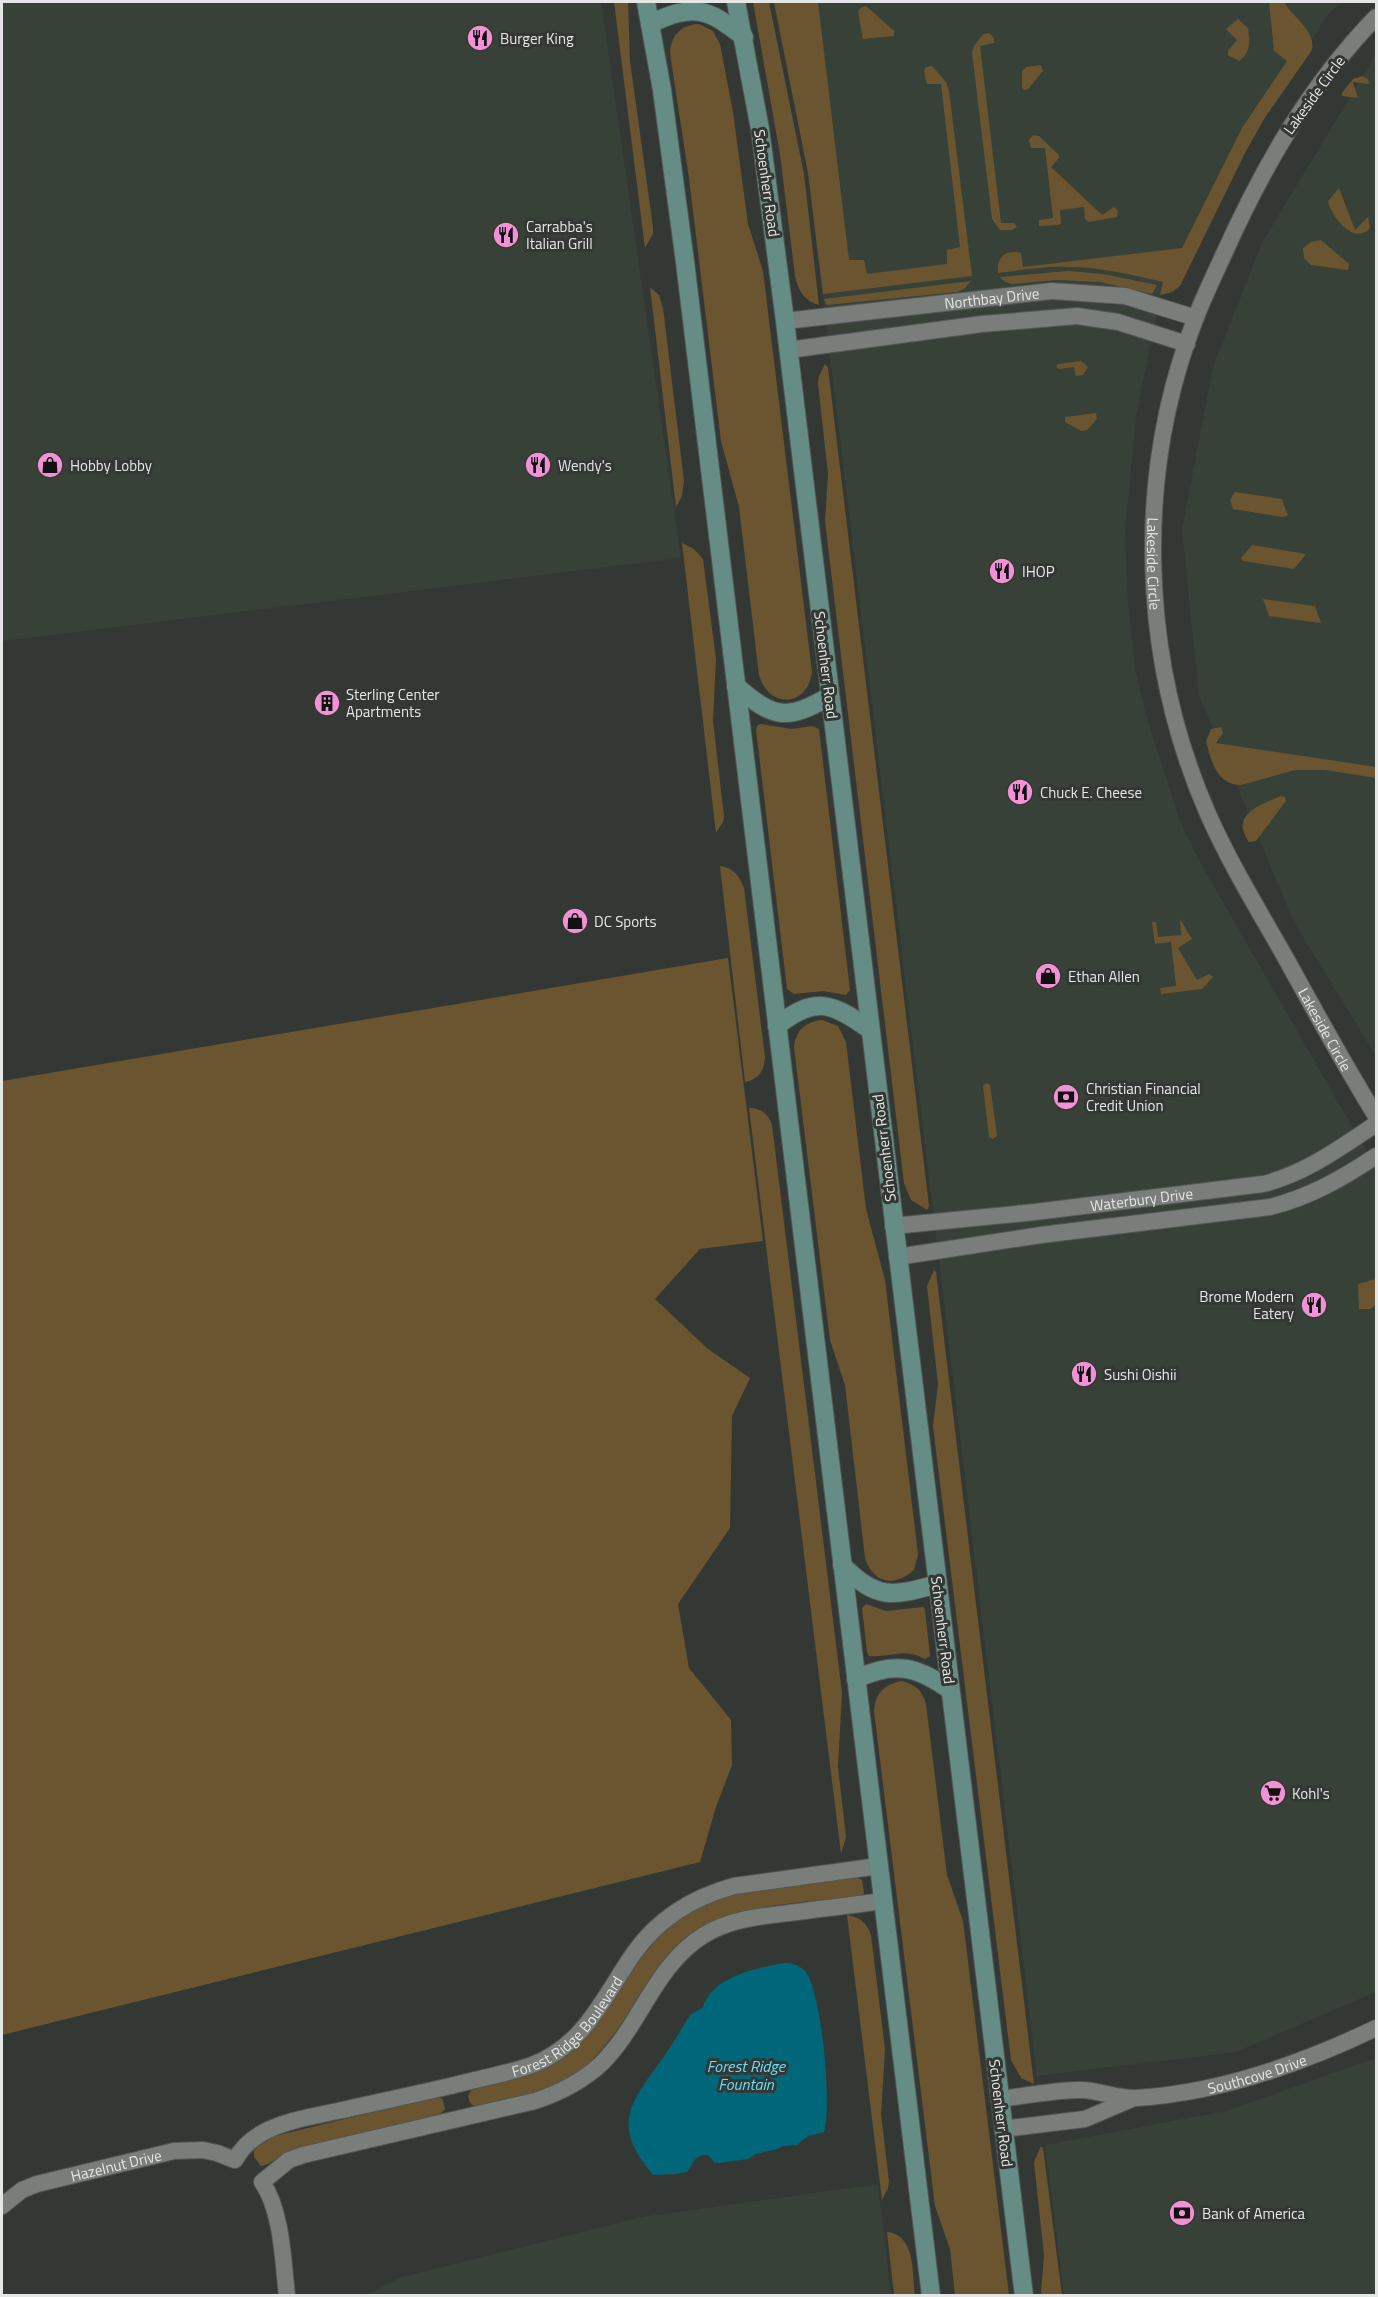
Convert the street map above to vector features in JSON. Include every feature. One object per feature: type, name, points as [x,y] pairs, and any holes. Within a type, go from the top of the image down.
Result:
[{"type":"main road","points":[[646,2],[669,143],[931,2295]]},
{"type":"main road","name":"Schoenherr Road","points":[[736,2],[762,140],[785,321],[1024,2295]]},
{"type":"main road","points":[[650,24],[666,17],[696,10],[710,13],[744,37]]},
{"type":"main road","points":[[736,686],[763,708],[776,712],[800,711],[830,696]]},
{"type":"main road","points":[[777,1026],[799,1011],[821,1005],[846,1012],[869,1029]]},
{"type":"main road","points":[[842,1565],[858,1581],[880,1593],[906,1592],[937,1584]]},
{"type":"main road","points":[[856,1679],[876,1671],[908,1668],[934,1678],[950,1689]]},
{"type":"street","name":"Lakeside Circle","points":[[1377,17],[1350,44],[1284,135],[1231,238],[1187,344],[1162,442],[1153,524],[1156,606],[1163,669],[1170,701],[1193,776],[1212,824],[1312,1008],[1377,1116]]},
{"type":"street","name":"Northbay Drive","points":[[785,321],[1052,291],[1125,296],[1196,318]]},
{"type":"street","name":"Northbay Drive","points":[[788,350],[973,325],[1077,316],[1118,322],[1187,344]]},
{"type":"street","name":"Waterbury Drive","points":[[893,1226],[1035,1212],[1278,1181],[1304,1169],[1377,1124]]},
{"type":"street","name":"Waterbury Drive","points":[[897,1257],[1041,1235],[1270,1207],[1325,1187],[1377,1156]]},
{"type":"street","name":"Forest Ridge Boulevard","points":[[235,2160],[240,2151],[256,2137],[287,2122],[519,2069],[549,2058],[568,2045],[583,2030],[646,1938],[666,1918],[698,1899],[734,1886],[879,1866]]},
{"type":"street","points":[[287,2295],[276,2215],[268,2191],[262,2182],[289,2160],[535,2101],[568,2087],[602,2062],[619,2042],[661,1976],[676,1958],[706,1934],[727,1924],[752,1918],[883,1901]]},
{"type":"street","name":"Southcove Drive","points":[[999,2099],[1082,2090],[1132,2098],[1192,2091],[1244,2079],[1327,2050],[1377,2028]]},
{"type":"street","name":"Southcove Drive","points":[[1003,2130],[1084,2119],[1132,2098]]},
{"type":"street","name":"Hazelnut Drive","points":[[2,2206],[16,2194],[37,2184],[174,2151],[217,2152],[235,2160]]},
{"type":"shaded area","points":[[2,2],[601,2],[681,558],[2,641]]},
{"type":"shaded area","points":[[614,2],[628,2],[630,61],[653,227],[653,234],[645,248]]},
{"type":"shaded area","points":[[753,2],[769,2],[804,174],[819,305],[809,301],[802,294],[795,276],[780,154]]},
{"type":"shaded area","points":[[773,2],[1343,2],[1327,15],[1163,282],[1136,417],[1125,532],[1128,601],[1135,669],[1145,711],[1179,819],[1196,855],[1376,1168],[1376,1992],[1236,2052],[1037,2076],[808,173]]},
{"type":"shaded area","points":[[774,2],[818,2],[849,260],[864,260],[867,274],[947,264],[947,250],[960,247],[941,84],[927,84],[924,71],[926,67],[932,66],[946,82],[972,276],[823,294],[808,173]]},
{"type":"shaded area","points":[[1269,2],[1284,2],[1311,36],[1312,50],[1264,119],[1246,151],[1180,286],[1172,292],[1160,295],[1163,282],[1081,267],[998,273],[1000,259],[1011,252],[1021,253],[1023,267],[1182,248],[1242,128],[1287,61],[1274,51]]},
{"type":"shaded area","points":[[866,6],[894,31],[894,36],[863,39],[858,11]]},
{"type":"shaded area","points":[[1238,19],[1248,28],[1249,38],[1248,51],[1239,61],[1228,55],[1228,51],[1237,40],[1226,29]]},
{"type":"shaded area","points":[[699,24],[713,31],[720,44],[733,112],[748,224],[763,271],[812,672],[809,684],[803,692],[796,698],[787,700],[771,694],[759,675],[739,507],[721,441],[689,178],[670,53],[672,41],[678,32],[687,26]]},
{"type":"shaded area","points":[[989,33],[994,38],[994,43],[980,46],[1001,223],[1014,223],[1017,227],[1012,230],[1000,230],[992,219],[972,52],[983,34]]},
{"type":"shaded area","points":[[1376,54],[1376,1056],[1294,922],[1199,695],[1182,529],[1213,367],[1263,241]]},
{"type":"shaded area","points":[[1041,65],[1043,71],[1028,89],[1024,90],[1022,71],[1026,67]]},
{"type":"shaded area","points":[[1362,76],[1368,79],[1369,84],[1353,82],[1358,98],[1342,96],[1353,79]]},
{"type":"shaded area","points":[[1033,135],[1039,136],[1059,155],[1051,167],[1102,215],[1114,207],[1118,211],[1117,217],[1089,222],[1085,219],[1084,207],[1060,210],[1061,223],[1059,225],[1039,226],[1039,220],[1053,218],[1045,148],[1031,148],[1029,140]]},
{"type":"shaded area","points":[[1339,188],[1355,230],[1368,217],[1370,228],[1364,233],[1351,232],[1344,227],[1330,207],[1328,201]]},
{"type":"shaded area","points":[[1321,240],[1349,264],[1348,270],[1311,265],[1304,258],[1303,248],[1311,242]]},
{"type":"shaded area","points":[[1068,271],[1103,274],[1157,285],[1152,294],[1100,282],[1056,280],[1012,284],[1000,277]]},
{"type":"shaded area","points":[[971,281],[964,289],[957,292],[827,305],[824,299]]},
{"type":"shaded area","points":[[650,287],[659,295],[663,308],[684,481],[682,496],[676,507]]},
{"type":"shaded area","points":[[1081,361],[1088,367],[1083,375],[1076,376],[1074,367],[1059,369],[1056,367],[1058,364]]},
{"type":"shaded area","points":[[825,364],[828,368],[929,1206],[927,1210],[911,1200],[904,1183],[825,521],[828,474],[818,383]]},
{"type":"shaded area","points":[[1096,413],[1097,419],[1087,430],[1081,431],[1065,422],[1065,417]]},
{"type":"shaded area","points":[[1235,492],[1282,499],[1288,516],[1233,509],[1230,500]]},
{"type":"shaded area","points":[[682,543],[694,549],[703,559],[716,659],[713,721],[724,816],[716,833]]},
{"type":"shaded area","points":[[1252,545],[1306,554],[1294,569],[1243,561],[1241,558]]},
{"type":"shaded area","points":[[1263,599],[1315,606],[1321,623],[1269,616]]},
{"type":"shaded area","points":[[761,724],[792,729],[812,726],[819,729],[850,990],[846,995],[823,991],[794,994],[787,989],[756,729]]},
{"type":"shaded area","points":[[1221,727],[1223,733],[1216,743],[1376,767],[1376,778],[1325,770],[1295,770],[1241,785],[1233,784],[1226,781],[1216,771],[1206,741],[1211,729]]},
{"type":"shaded area","points":[[1281,796],[1285,797],[1286,801],[1256,841],[1249,842],[1244,832],[1245,817],[1257,807]]},
{"type":"shaded area","points":[[720,866],[735,873],[744,888],[765,1057],[760,1074],[745,1082]]},
{"type":"shaded area","points":[[1180,919],[1192,939],[1178,948],[1197,980],[1209,974],[1213,977],[1202,989],[1161,994],[1160,988],[1176,986],[1171,942],[1155,944],[1152,922],[1156,922],[1158,937],[1181,935]]},
{"type":"shaded area","points":[[728,958],[763,1241],[700,1249],[655,1299],[708,1349],[750,1378],[732,1416],[730,1528],[678,1604],[689,1668],[731,1720],[732,1765],[716,1807],[700,1862],[2,2035],[2,1081]]},
{"type":"shaded area","points":[[822,1020],[838,1026],[846,1042],[866,1209],[885,1280],[918,1554],[914,1570],[892,1581],[879,1578],[873,1573],[865,1558],[845,1385],[830,1340],[794,1047],[802,1028]]},
{"type":"shaded area","points":[[986,1083],[990,1085],[997,1136],[993,1139],[989,1137],[983,1086]]},
{"type":"shaded area","points":[[749,1108],[764,1112],[772,1125],[842,1693],[838,1767],[846,1837],[841,1854]]},
{"type":"shaded area","points":[[934,1270],[1034,2084],[1021,2078],[1011,2060],[933,1426],[938,1384],[927,1286]]},
{"type":"shaded area","points":[[1376,1279],[1376,1305],[1370,1309],[1359,1309],[1358,1284]]},
{"type":"shaded area","points":[[866,1604],[886,1611],[923,1607],[930,1656],[925,1659],[903,1653],[869,1656],[862,1608]]},
{"type":"shaded area","points":[[901,1681],[917,1688],[926,1704],[947,1875],[963,1921],[1009,2295],[955,2295],[950,2249],[935,2206],[874,1711],[878,1695],[885,1688]]},
{"type":"shaded area","points":[[858,1878],[862,1880],[864,1893],[860,1896],[753,1909],[733,1914],[697,1929],[663,1960],[614,2034],[584,2067],[559,2083],[539,2091],[476,2107],[470,2103],[468,2096],[472,2089],[536,2070],[560,2060],[576,2048],[593,2029],[641,1958],[664,1932],[690,1911],[722,1897],[760,1888]]},
{"type":"shaded area","points":[[847,1915],[862,1921],[871,1935],[885,2049],[881,2114],[889,2181],[882,2200]]},
{"type":"shaded area","points":[[1376,2058],[1376,2295],[1064,2295],[1045,2145],[1226,2111]]},
{"type":"shaded area","points":[[435,2097],[443,2100],[445,2109],[439,2115],[294,2150],[261,2166],[254,2157],[254,2151],[258,2146],[275,2136]]},
{"type":"shaded area","points":[[1041,2146],[1062,2295],[1042,2295],[1041,2293],[1044,2255],[1034,2162]]},
{"type":"shaded area","points":[[878,2184],[891,2295],[367,2295],[399,2278],[642,2217]]},
{"type":"shaded area","points":[[887,2232],[903,2240],[908,2247],[915,2295],[894,2295]]},
{"type":"water","name":"Forest Ridge Fountain","points":[[790,1963],[805,1971],[816,2001],[821,2024],[826,2075],[827,2099],[824,2132],[808,2136],[797,2145],[783,2146],[756,2154],[748,2159],[715,2163],[708,2155],[703,2155],[695,2160],[687,2172],[653,2175],[640,2158],[629,2130],[629,2117],[639,2092],[690,2015],[703,2007],[716,1988],[725,1981],[748,1971]]},
{"type":"place","name":"Burger King","points":[[480,38]]},
{"type":"place","name":"Carrabba's Italian Grill","points":[[506,235]]},
{"type":"place","name":"Hobby Lobby","points":[[50,465]]},
{"type":"place","name":"Wendy's","points":[[538,465]]},
{"type":"place","name":"IHOP","points":[[1002,571]]},
{"type":"place","name":"Sterling Center Apartments","points":[[327,703]]},
{"type":"place","name":"Chuck E. Cheese","points":[[1020,792]]},
{"type":"place","name":"DC Sports","points":[[575,921]]},
{"type":"place","name":"Ethan Allen","points":[[1048,976]]},
{"type":"place","name":"Christian Financial Credit Union","points":[[1066,1097]]},
{"type":"place","name":"Brome Modern Eatery","points":[[1314,1305]]},
{"type":"place","name":"Sushi Oishii","points":[[1084,1374]]},
{"type":"place","name":"Kohl's","points":[[1273,1793]]},
{"type":"place","name":"Bank of America","points":[[1182,2213]]}]
